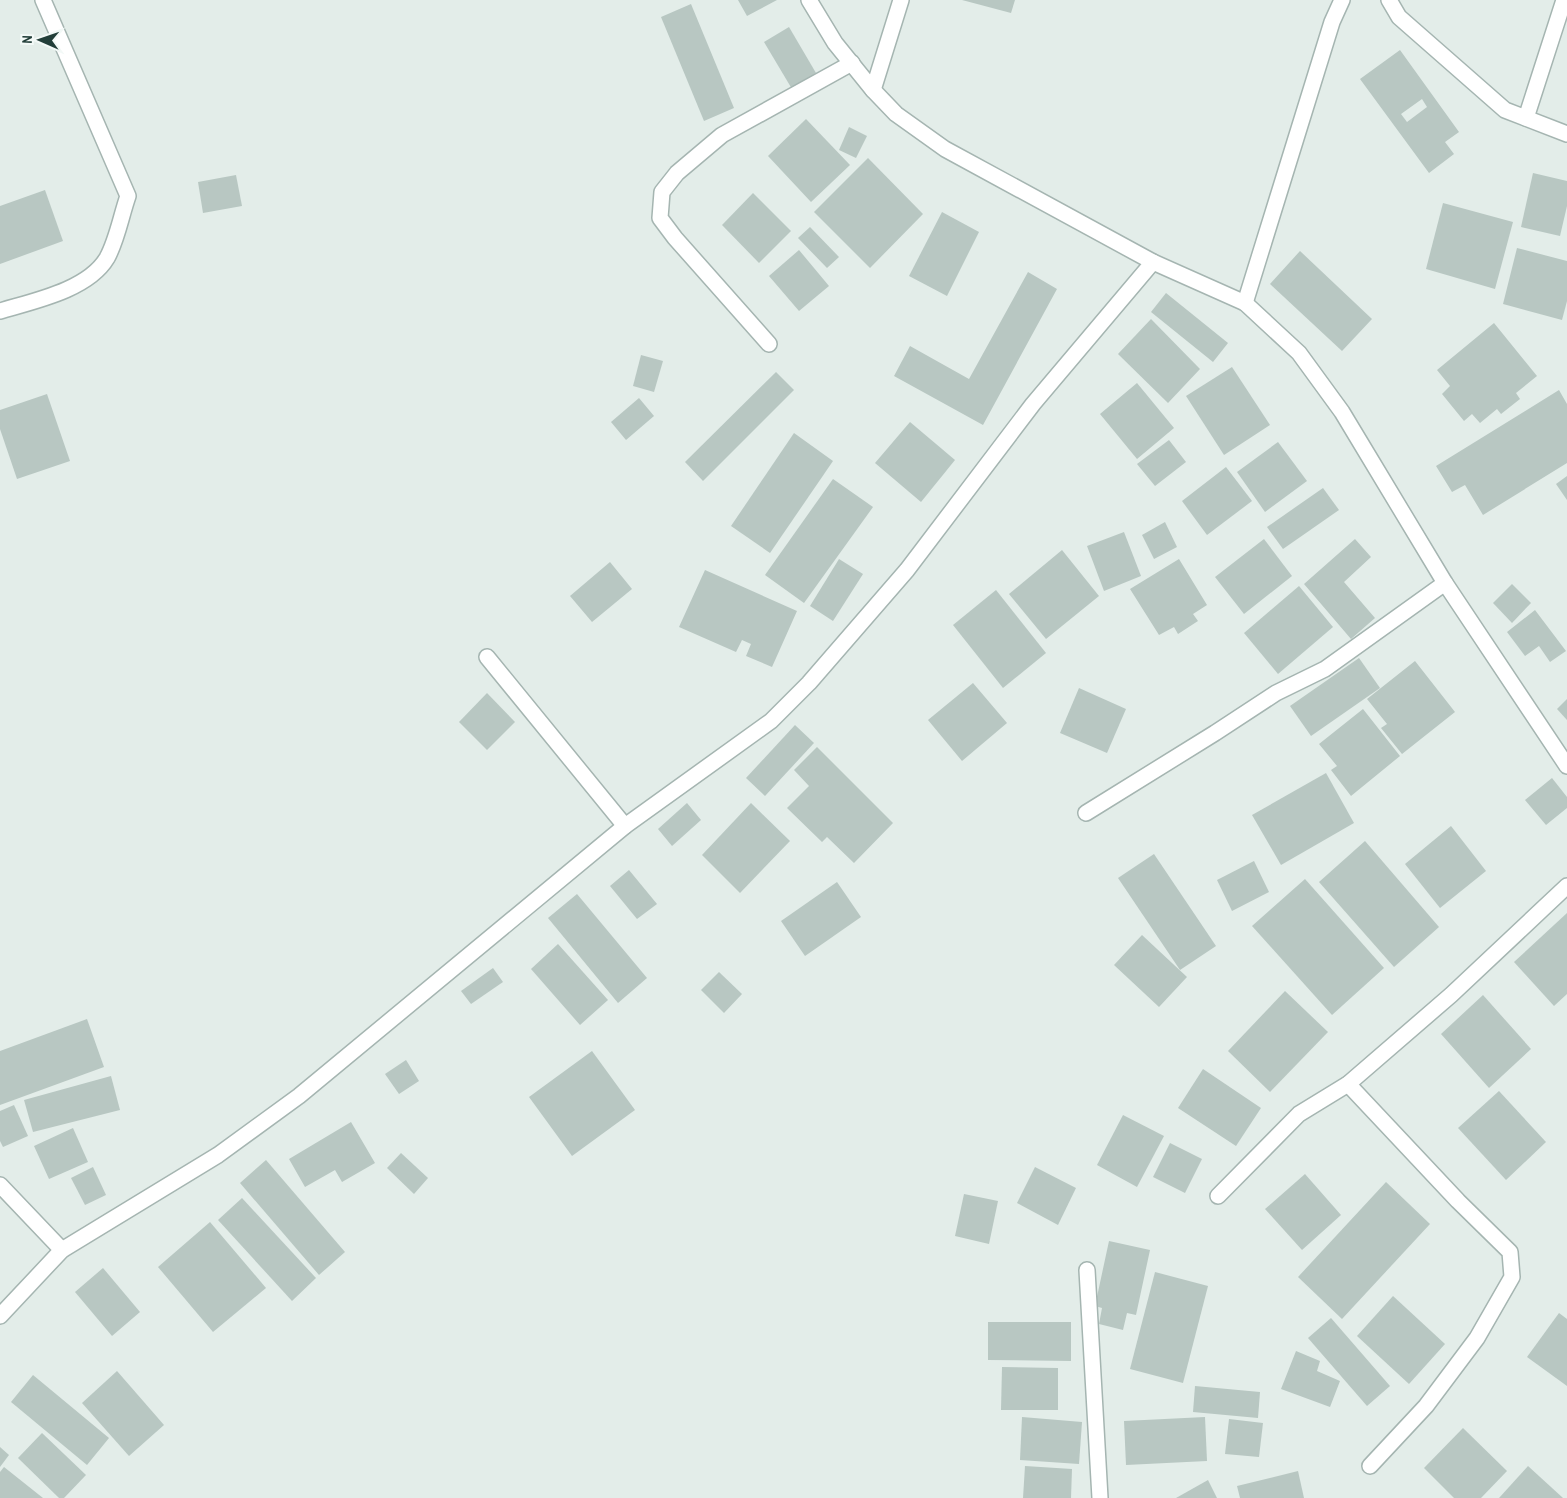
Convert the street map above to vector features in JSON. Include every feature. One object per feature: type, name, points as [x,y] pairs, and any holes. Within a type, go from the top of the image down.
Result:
[{"type":"street","points":[[0,311],[61,292],[97,272],[108,257],[128,196],[43,0]]},
{"type":"street","points":[[809,0],[835,43],[873,90],[896,114],[945,149],[1153,262],[1245,303],[1299,353],[1336,404],[1445,583],[1567,766]]},
{"type":"street","points":[[873,90],[901,0]]},
{"type":"street","points":[[1245,303],[1329,31],[1342,0]]},
{"type":"street","points":[[1389,0],[1399,16],[1505,110],[1567,134]]},
{"type":"street","points":[[1526,118],[1564,0]]},
{"type":"street","points":[[770,344],[675,238],[660,218],[662,192],[677,172],[722,135],[852,63]]},
{"type":"street","points":[[0,1316],[62,1250],[218,1155],[298,1096],[625,826],[771,721],[809,683],[907,570],[1033,404],[1153,262]]},
{"type":"street","points":[[1086,813],[1276,693],[1325,669],[1445,583]]},
{"type":"street","points":[[487,657],[625,826]]},
{"type":"street","points":[[1218,1196],[1299,1114],[1348,1084],[1451,995],[1567,886]]},
{"type":"street","points":[[1348,1084],[1458,1202],[1510,1252],[1512,1277],[1477,1338],[1449,1376],[1426,1406],[1370,1466]]},
{"type":"street","points":[[0,1185],[62,1250]]},
{"type":"street","points":[[1087,1270],[1100,1498]]},
{"type":"building","points":[[738,0],[777,0],[747,16]]},
{"type":"building","points":[[962,0],[1015,0],[1011,13]]},
{"type":"building","points":[[691,4],[734,108],[704,121],[661,17]]},
{"type":"building","points":[[789,27],[816,73],[792,89],[764,42]]},
{"type":"building","points":[[1400,50],[1459,132],[1445,142],[1454,154],[1429,173],[1360,79]],"holes":[[[1422,99],[1427,107],[1407,122],[1401,114]]]},
{"type":"building","points":[[806,119],[850,165],[811,202],[768,156]]},
{"type":"building","points":[[849,127],[867,136],[856,158],[839,150]]},
{"type":"building","points":[[868,158],[923,214],[870,268],[814,212]]},
{"type":"building","points":[[1533,173],[1567,181],[1567,206],[1560,236],[1521,227]]},
{"type":"building","points":[[236,175],[242,206],[203,213],[198,182]]},
{"type":"building","points":[[45,190],[63,241],[0,264],[0,206]]},
{"type":"building","points":[[753,193],[791,231],[759,263],[722,225]]},
{"type":"building","points":[[1443,203],[1513,222],[1495,289],[1426,269]]},
{"type":"building","points":[[942,212],[979,232],[947,296],[909,276]]},
{"type":"building","points":[[810,227],[839,257],[827,268],[798,238]]},
{"type":"building","points":[[1517,248],[1567,261],[1567,301],[1562,320],[1503,304]]},
{"type":"building","points":[[799,250],[829,286],[799,311],[769,276]]},
{"type":"building","points":[[1300,251],[1372,319],[1342,351],[1270,284]]},
{"type":"building","points":[[1028,272],[1057,289],[983,425],[894,376],[910,346],[969,379]]},
{"type":"building","points":[[1166,293],[1228,343],[1213,362],[1151,312]]},
{"type":"building","points":[[1151,319],[1200,369],[1168,403],[1118,354]]},
{"type":"building","points":[[1494,323],[1537,376],[1516,393],[1520,399],[1501,414],[1497,409],[1480,423],[1472,414],[1464,421],[1442,394],[1450,386],[1437,370]]},
{"type":"building","points":[[641,355],[663,361],[654,392],[633,386]]},
{"type":"building","points":[[1232,367],[1270,425],[1224,455],[1186,396]]},
{"type":"building","points":[[776,372],[794,390],[703,481],[685,462]]},
{"type":"building","points":[[1137,383],[1174,428],[1137,459],[1100,414]]},
{"type":"building","points":[[1559,390],[1567,404],[1567,463],[1483,515],[1465,485],[1452,492],[1436,466]]},
{"type":"building","points":[[47,394],[70,461],[17,479],[0,429],[0,410]]},
{"type":"building","points":[[639,398],[654,416],[626,440],[611,422]]},
{"type":"building","points":[[910,422],[955,460],[921,502],[875,463]]},
{"type":"building","points":[[794,433],[833,461],[770,553],[731,526]]},
{"type":"building","points":[[1169,440],[1186,462],[1155,486],[1137,464]]},
{"type":"building","points":[[1278,442],[1307,481],[1265,512],[1237,472]]},
{"type":"building","points":[[1226,467],[1252,501],[1207,535],[1182,501]]},
{"type":"building","points":[[1567,476],[1567,500],[1556,484]]},
{"type":"building","points":[[833,479],[873,507],[804,603],[765,575]]},
{"type":"building","points":[[1323,488],[1339,510],[1283,549],[1267,527]]},
{"type":"building","points":[[1165,522],[1177,547],[1154,559],[1142,535]]},
{"type":"building","points":[[1124,532],[1141,576],[1104,591],[1087,546]]},
{"type":"building","points":[[1264,539],[1292,576],[1244,614],[1215,577]]},
{"type":"building","points":[[1355,539],[1371,557],[1344,582],[1375,618],[1351,639],[1304,584]]},
{"type":"building","points":[[1062,550],[1099,596],[1046,639],[1009,594]]},
{"type":"building","points":[[839,559],[863,574],[833,621],[810,606]]},
{"type":"building","points":[[1179,559],[1207,605],[1193,614],[1198,621],[1178,634],[1174,627],[1159,635],[1130,589]]},
{"type":"building","points":[[610,562],[632,589],[592,622],[570,596]]},
{"type":"building","points":[[705,570],[797,611],[772,667],[746,656],[751,644],[742,640],[736,652],[679,627]]},
{"type":"building","points":[[1512,584],[1531,603],[1512,623],[1493,603]]},
{"type":"building","points":[[1299,586],[1333,627],[1278,674],[1244,633]]},
{"type":"building","points":[[996,590],[1046,653],[1003,688],[953,625]]},
{"type":"building","points":[[1535,610],[1566,651],[1550,662],[1539,646],[1525,656],[1507,632]]},
{"type":"building","points":[[1359,658],[1380,688],[1311,736],[1290,706]]},
{"type":"building","points":[[1415,661],[1455,712],[1402,754],[1381,728],[1387,724],[1367,699]]},
{"type":"building","points":[[973,683],[1007,723],[962,761],[928,720]]},
{"type":"building","points":[[1079,688],[1126,709],[1107,753],[1060,733]]},
{"type":"building","points":[[487,693],[515,722],[487,750],[459,722]]},
{"type":"building","points":[[1567,699],[1567,720],[1557,709]]},
{"type":"building","points":[[1363,709],[1400,756],[1351,796],[1331,770],[1337,766],[1319,744]]},
{"type":"building","points":[[795,725],[814,743],[765,796],[746,778]]},
{"type":"building","points":[[817,747],[893,823],[854,863],[827,837],[822,842],[787,808],[809,786],[794,770]]},
{"type":"building","points":[[1326,773],[1354,823],[1281,865],[1252,815]]},
{"type":"building","points":[[1552,778],[1567,797],[1567,808],[1546,825],[1525,800]]},
{"type":"building","points":[[687,803],[701,820],[672,846],[658,829]]},
{"type":"building","points":[[751,803],[790,841],[740,893],[702,855]]},
{"type":"building","points":[[1451,826],[1486,871],[1440,908],[1405,864]]},
{"type":"building","points":[[1365,841],[1439,927],[1394,967],[1319,882]]},
{"type":"building","points":[[1154,854],[1216,946],[1180,970],[1118,878]]},
{"type":"building","points":[[1254,861],[1269,892],[1232,911],[1217,880]]},
{"type":"building","points":[[629,870],[657,904],[637,919],[610,886]]},
{"type":"building","points":[[1305,879],[1384,968],[1332,1015],[1252,926]]},
{"type":"building","points":[[837,882],[861,917],[805,956],[781,921]]},
{"type":"building","points":[[577,894],[647,978],[618,1003],[548,918]]},
{"type":"building","points":[[1567,913],[1567,994],[1554,1006],[1514,962]]},
{"type":"building","points":[[1142,935],[1187,977],[1159,1007],[1114,965]]},
{"type":"building","points":[[558,944],[608,1000],[580,1025],[531,969]]},
{"type":"building","points":[[493,968],[503,982],[471,1004],[461,991]]},
{"type":"building","points":[[719,972],[742,994],[724,1013],[701,990]]},
{"type":"building","points":[[1285,991],[1328,1032],[1270,1092],[1228,1051]]},
{"type":"building","points":[[1483,995],[1531,1049],[1489,1088],[1441,1034]]},
{"type":"building","points":[[87,1019],[104,1067],[0,1105],[0,1051]]},
{"type":"building","points":[[592,1051],[635,1110],[572,1156],[529,1097]]},
{"type":"building","points":[[406,1060],[419,1081],[399,1094],[385,1074]]},
{"type":"building","points":[[1203,1069],[1261,1108],[1236,1146],[1178,1108]]},
{"type":"building","points":[[111,1076],[120,1110],[33,1132],[24,1100]]},
{"type":"building","points":[[1499,1091],[1546,1142],[1506,1180],[1458,1128]]},
{"type":"building","points":[[14,1105],[28,1136],[3,1147],[0,1141],[0,1111]]},
{"type":"building","points":[[1123,1115],[1164,1136],[1137,1187],[1097,1165]]},
{"type":"building","points":[[351,1122],[375,1163],[342,1182],[335,1170],[305,1187],[289,1159]]},
{"type":"building","points":[[73,1128],[88,1162],[49,1179],[34,1146]]},
{"type":"building","points":[[1170,1143],[1202,1159],[1185,1193],[1153,1177]]},
{"type":"building","points":[[401,1153],[428,1178],[414,1194],[387,1168]]},
{"type":"building","points":[[266,1160],[345,1252],[319,1275],[240,1183]]},
{"type":"building","points":[[93,1167],[106,1195],[85,1205],[71,1178]]},
{"type":"building","points":[[1035,1167],[1076,1188],[1058,1225],[1017,1203]]},
{"type":"building","points":[[1305,1174],[1341,1215],[1302,1250],[1265,1209]]},
{"type":"building","points":[[1386,1182],[1430,1224],[1342,1319],[1298,1277]]},
{"type":"building","points":[[964,1194],[998,1201],[989,1244],[955,1236]]},
{"type":"building","points":[[242,1198],[316,1278],[292,1301],[218,1220]]},
{"type":"building","points":[[210,1222],[266,1288],[213,1332],[158,1267]]},
{"type":"building","points":[[1109,1241],[1150,1250],[1136,1315],[1127,1313],[1123,1330],[1099,1324],[1102,1308],[1095,1306]]},
{"type":"building","points":[[103,1268],[140,1312],[112,1336],[75,1292]]},
{"type":"building","points":[[1155,1272],[1208,1286],[1183,1383],[1130,1369]]},
{"type":"building","points":[[1393,1296],[1445,1344],[1409,1384],[1357,1336]]},
{"type":"building","points":[[1559,1313],[1567,1319],[1567,1386],[1527,1357]]},
{"type":"building","points":[[1331,1318],[1390,1386],[1367,1406],[1308,1338]]},
{"type":"building","points":[[988,1322],[1071,1322],[1071,1361],[988,1360]]},
{"type":"building","points":[[1296,1351],[1320,1361],[1317,1371],[1340,1381],[1330,1407],[1281,1389]]},
{"type":"building","points":[[1002,1367],[1058,1368],[1058,1410],[1001,1410]]},
{"type":"building","points":[[117,1371],[164,1425],[129,1456],[82,1403]]},
{"type":"building","points":[[33,1375],[109,1438],[87,1465],[11,1402]]},
{"type":"building","points":[[1195,1386],[1260,1392],[1258,1418],[1193,1412]]},
{"type":"building","points":[[1022,1417],[1082,1422],[1079,1464],[1020,1460]]},
{"type":"building","points":[[1205,1417],[1207,1461],[1126,1465],[1124,1421]]},
{"type":"building","points":[[1229,1419],[1263,1423],[1259,1457],[1225,1454]]},
{"type":"building","points":[[1463,1428],[1507,1471],[1481,1498],[1454,1498],[1424,1468]]},
{"type":"building","points":[[42,1433],[86,1475],[64,1498],[59,1498],[18,1458]]},
{"type":"building","points":[[0,1447],[9,1455],[0,1467]]},
{"type":"building","points":[[1025,1466],[1072,1469],[1071,1498],[1023,1498]]},
{"type":"building","points":[[1528,1466],[1563,1498],[1499,1498]]},
{"type":"building","points":[[4,1467],[43,1498],[0,1498],[0,1472]]},
{"type":"building","points":[[1298,1471],[1304,1498],[1240,1498],[1237,1486]]},
{"type":"building","points":[[1208,1480],[1217,1498],[1176,1498]]}]
